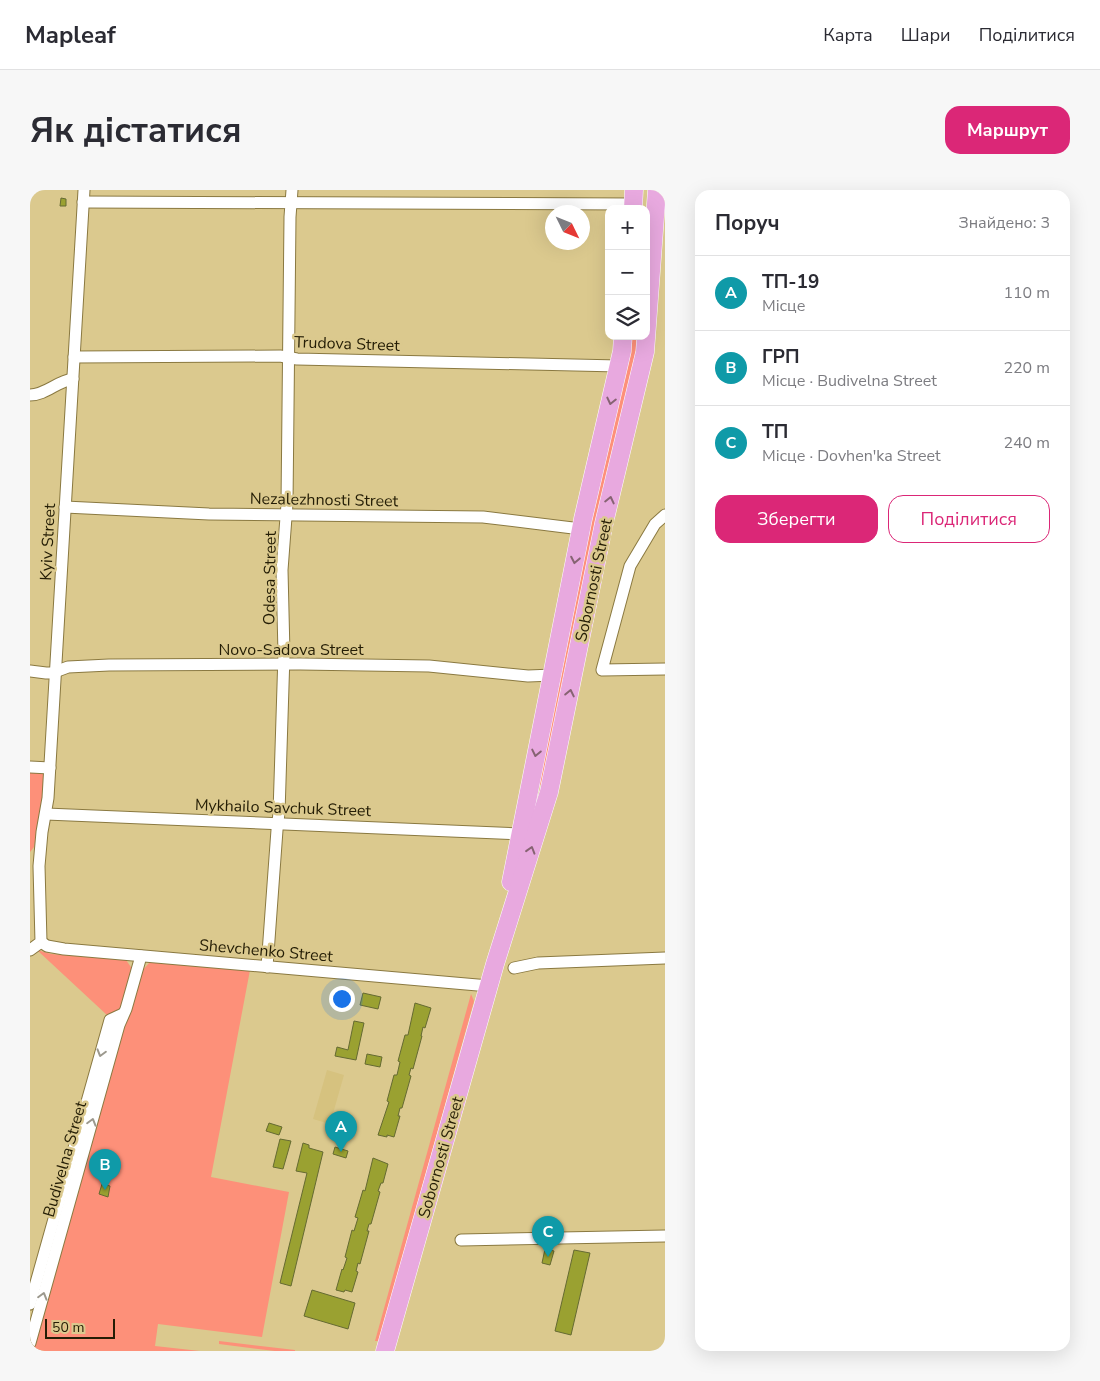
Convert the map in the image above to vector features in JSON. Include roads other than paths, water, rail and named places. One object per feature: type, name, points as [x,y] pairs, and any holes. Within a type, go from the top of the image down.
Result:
[{"type":"main road","name":"Sobornosti Street","points":[[385,1351],[495,964],[549,792],[604,523],[645,352],[660,197]]},
{"type":"main road","name":"Sobornosti Street","points":[[495,964],[581,529],[619,366],[622,340]]},
{"type":"street","name":"Odesa Street","points":[[267,967],[278,824],[284,664],[282,570],[287,514],[292,190]]},
{"type":"street","points":[[83,196],[291,204],[634,201]]},
{"type":"street","name":"Kyiv Street","points":[[41,942],[34,866],[46,814],[50,768],[83,196]]},
{"type":"street","name":"Trudova Street","points":[[74,357],[280,356],[289,358],[619,366]]},
{"type":"street","points":[[30,395],[37,395],[66,380],[73,379]]},
{"type":"street","name":"Nezalezhnosti Street","points":[[65,507],[209,514],[484,518],[581,529]]},
{"type":"street","points":[[665,515],[655,524],[630,566],[602,670],[665,670]]},
{"type":"street","name":"Novo-Sadova Street","points":[[30,671],[46,673],[68,667],[109,665],[284,664],[429,666],[528,676],[553,675]]},
{"type":"street","points":[[30,767],[50,768]]},
{"type":"street","name":"Mykhailo Savchuk Street","points":[[46,814],[520,834]]},
{"type":"street","points":[[30,950],[41,942]]},
{"type":"street","name":"Shevchenko Street","points":[[41,942],[53,948],[489,986]]},
{"type":"street","name":"Budivelna Street","points":[[30,1343],[141,956]]},
{"type":"street","points":[[514,968],[538,963],[665,958]]},
{"type":"street","name":"Budivelna Street","points":[[30,1304],[110,1020],[123,1014]]},
{"type":"street","points":[[461,1240],[665,1236]]},
{"type":"place","name":"ТП-19","points":[[341,1152]]},
{"type":"place","name":"ГРП","points":[[105,1190]]},
{"type":"place","name":"ТП","points":[[548,1257]]}]
